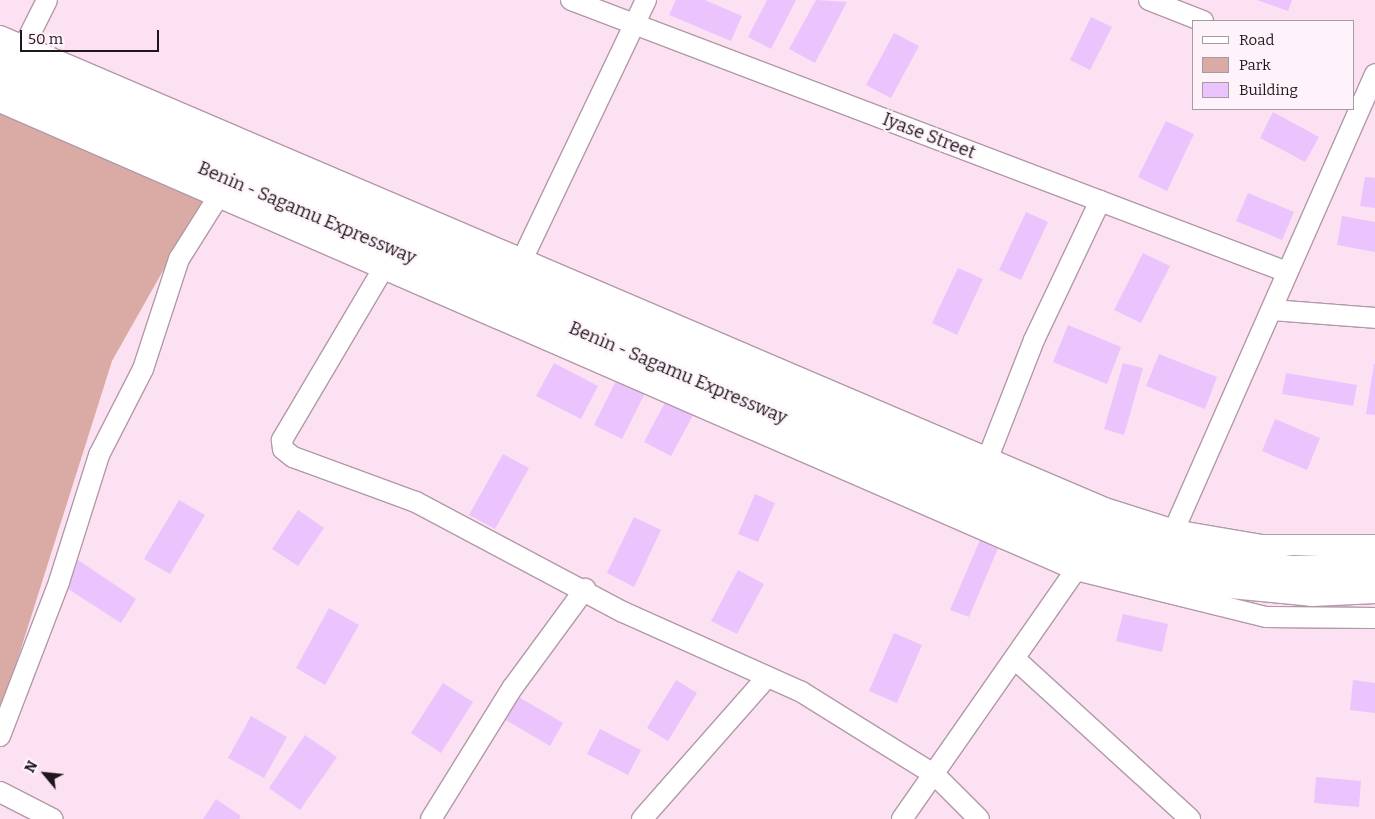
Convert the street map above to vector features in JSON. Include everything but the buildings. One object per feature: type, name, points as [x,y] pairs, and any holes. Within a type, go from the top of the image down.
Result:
[{"type":"highway","points":[[12,51],[1135,542],[1206,559],[1293,570],[1375,567]]},
{"type":"highway","name":"Benin - Sagamu Expressway","points":[[0,83],[1090,551],[1154,570],[1231,584],[1312,592],[1375,589]]},
{"type":"street","points":[[12,51],[47,0]]},
{"type":"street","name":"Iyase Street","points":[[571,0],[636,22],[1287,272]]},
{"type":"street","points":[[522,260],[646,0]]},
{"type":"street","points":[[1149,0],[1200,20]]},
{"type":"street","points":[[0,36],[12,51],[522,260],[987,460],[1105,508],[1174,530],[1261,545],[1375,545]]},
{"type":"street","points":[[1174,530],[1272,310],[1368,82]]},
{"type":"street","points":[[0,102],[1076,570],[1266,617],[1375,618]]},
{"type":"street","points":[[0,736],[59,582],[99,455],[143,369],[179,259],[218,197]]},
{"type":"street","points":[[987,460],[1034,340],[1100,201]]},
{"type":"street","points":[[383,269],[282,440],[283,449],[293,456],[416,502],[585,589],[624,612],[800,691],[935,775],[979,819]]},
{"type":"street","points":[[1272,310],[1375,318]]},
{"type":"street","points":[[902,819],[935,775],[1076,570]]},
{"type":"street","points":[[431,819],[513,687],[585,589]]},
{"type":"street","points":[[1015,659],[1190,819]]},
{"type":"street","points":[[642,819],[768,677]]},
{"type":"street","points":[[0,792],[53,819]]},
{"type":"green space","points":[[0,89],[212,184],[112,361],[0,715]]}]
